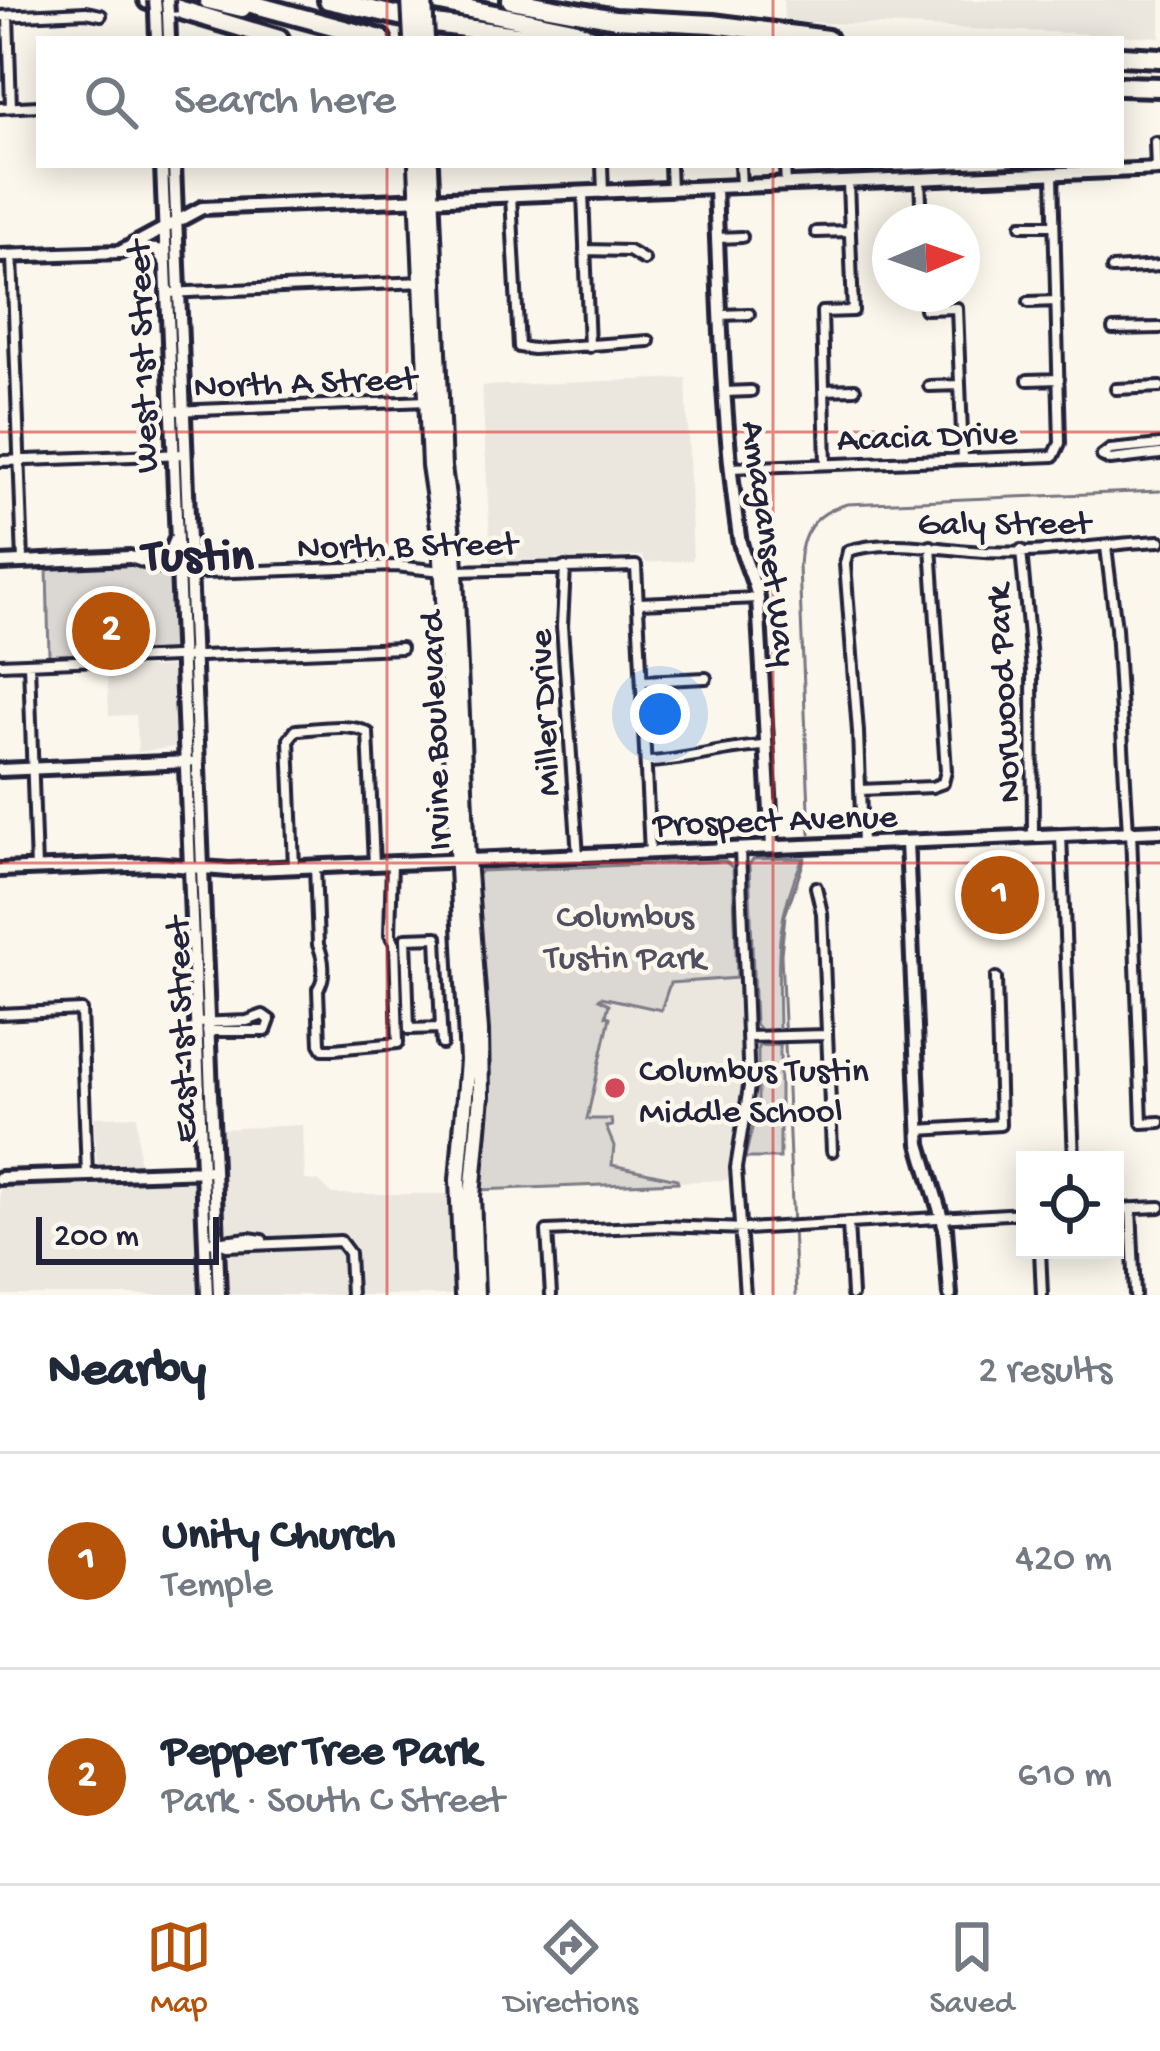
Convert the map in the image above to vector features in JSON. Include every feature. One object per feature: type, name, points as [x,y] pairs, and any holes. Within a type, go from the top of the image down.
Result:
[{"type":"highway","points":[[208,0],[368,36]]},
{"type":"highway","points":[[237,0],[333,28]]},
{"type":"highway","points":[[328,0],[435,24],[524,36]]},
{"type":"highway","points":[[425,0],[586,36]]},
{"type":"highway","points":[[511,0],[615,19],[713,24],[804,36]]},
{"type":"highway","points":[[159,5],[268,36]]},
{"type":"highway","points":[[1124,56],[1160,58]]},
{"type":"highway","points":[[1124,86],[1160,87]]},
{"type":"main road","points":[[410,0],[412,36]]},
{"type":"main road","points":[[425,0],[426,36]]},
{"type":"main road","points":[[157,36],[159,5]]},
{"type":"main road","points":[[159,5],[168,36]]},
{"type":"main road","name":"West 1st Street","points":[[162,168],[170,223],[192,762]]},
{"type":"main road","name":"West 1st Street","points":[[173,293],[166,264],[174,168]]},
{"type":"main road","name":"Irvine Boulevard","points":[[418,168],[425,200],[454,683],[467,1051],[459,1204],[463,1295]]},
{"type":"main road","name":"Irvine Boulevard","points":[[425,200],[430,168]]},
{"type":"main road","points":[[128,248],[202,208],[920,180],[1017,170],[1053,174],[1158,169]]},
{"type":"main road","name":"Amaganset Way","points":[[715,188],[723,392],[740,543],[758,598],[772,848]]},
{"type":"main road","points":[[175,190],[183,200],[202,208]]},
{"type":"main road","points":[[6,256],[128,248],[157,250],[166,264]]},
{"type":"main road","name":"West 1st Street","points":[[179,454],[176,517],[184,574]]},
{"type":"main road","points":[[0,563],[130,557]]},
{"type":"main road","points":[[0,770],[192,762]]},
{"type":"main road","name":"East 1st Street","points":[[192,762],[211,1242],[219,1295]]},
{"type":"main road","name":"Prospect Avenue","points":[[0,871],[294,867],[1160,831]]},
{"type":"main road","points":[[907,842],[919,1130],[942,1216],[950,1295]]},
{"type":"main road","name":"Irvine Boulevard","points":[[461,859],[481,1070],[472,1219],[476,1295]]},
{"type":"main road","points":[[463,981],[471,983],[477,997]]},
{"type":"main road","points":[[467,1051],[476,1054],[481,1070]]},
{"type":"main road","points":[[0,1178],[208,1171]]},
{"type":"main road","points":[[459,1204],[472,1219]]},
{"type":"main road","name":"East 1st Street","points":[[207,1295],[211,1242]]},
{"type":"main road","points":[[461,1246],[468,1249],[475,1273]]},
{"type":"street","points":[[36,106],[6,108],[4,16],[101,15]]},
{"type":"street","points":[[1155,142],[1158,169]]},
{"type":"street","points":[[602,168],[603,193]]},
{"type":"street","points":[[670,168],[671,190]]},
{"type":"street","points":[[740,168],[741,187]]},
{"type":"street","points":[[785,168],[786,185]]},
{"type":"street","points":[[1028,380],[1059,379],[1053,174]]},
{"type":"street","points":[[920,180],[921,204]]},
{"type":"street","points":[[826,464],[822,312],[853,311],[848,183]]},
{"type":"street","points":[[584,194],[590,347]]},
{"type":"street","points":[[511,196],[517,343],[525,349],[649,341]]},
{"type":"street","points":[[1022,225],[1054,225]]},
{"type":"street","points":[[816,232],[850,231]]},
{"type":"street","points":[[717,238],[742,237]]},
{"type":"street","points":[[585,250],[628,251],[644,260]]},
{"type":"street","points":[[6,256],[23,562]]},
{"type":"street","points":[[1112,269],[1160,266]]},
{"type":"street","points":[[173,293],[429,282]]},
{"type":"street","points":[[1029,302],[1057,301]]},
{"type":"street","points":[[957,312],[963,459]]},
{"type":"street","points":[[720,315],[749,314]]},
{"type":"street","points":[[1113,328],[1160,328]]},
{"type":"street","name":"Acacia Drive","points":[[730,469],[1054,456],[1060,443],[1059,379]]},
{"type":"street","points":[[929,386],[960,385]]},
{"type":"street","points":[[1116,388],[1160,387]]},
{"type":"street","points":[[824,390],[855,389]]},
{"type":"street","name":"Amaganset Way","points":[[723,392],[751,391]]},
{"type":"street","name":"North A Street","points":[[178,411],[434,401]]},
{"type":"street","points":[[1160,445],[1110,450],[1102,456],[1110,460],[1160,454]]},
{"type":"street","points":[[0,461],[179,454]]},
{"type":"street","points":[[130,557],[171,551],[176,517]]},
{"type":"street","name":"Galy Street","points":[[860,790],[846,586],[848,550],[931,546],[1021,550],[1160,541]]},
{"type":"street","points":[[862,844],[860,790],[943,783],[946,771],[931,546]]},
{"type":"street","points":[[1106,547],[1130,832],[1142,1123],[1160,1122]]},
{"type":"street","name":"Norwood Park","points":[[1021,550],[1032,671],[1033,836]]},
{"type":"street","points":[[130,557],[184,574]]},
{"type":"street","name":"North B Street","points":[[184,574],[396,566],[449,571],[636,566],[640,603]]},
{"type":"street","name":"Miller Drive","points":[[565,567],[563,649],[578,856]]},
{"type":"street","points":[[650,853],[640,603],[758,598]]},
{"type":"street","points":[[0,664],[401,648]]},
{"type":"street","points":[[29,663],[36,869]]},
{"type":"street","points":[[643,681],[706,678]]},
{"type":"street","points":[[294,867],[289,739],[296,730],[365,729],[374,864]]},
{"type":"street","points":[[647,762],[683,761],[728,749],[767,746]]},
{"type":"street","name":"Norwood Park","points":[[1061,835],[1074,1151]]},
{"type":"street","points":[[740,849],[748,1037],[747,1113],[736,1168],[745,1295]]},
{"type":"street","points":[[315,866],[323,967],[318,988],[320,1045],[334,1049],[398,1043],[395,943],[390,935],[392,862]]},
{"type":"street","points":[[816,886],[822,913],[832,1151]]},
{"type":"street","points":[[442,1028],[410,1029],[406,938],[437,937],[440,982],[442,1028],[442,1044]]},
{"type":"street","points":[[919,1130],[1000,1125],[996,978]]},
{"type":"street","points":[[440,982],[463,981]]},
{"type":"street","points":[[0,1013],[81,1010],[87,1175]]},
{"type":"street","points":[[263,1016],[270,1020],[266,1031],[202,1027],[263,1016]]},
{"type":"street","points":[[748,1037],[827,1034]]},
{"type":"street","points":[[1124,1208],[1160,1208]]},
{"type":"street","points":[[1131,1208],[1135,1295]]},
{"type":"street","points":[[551,1295],[547,1231],[662,1226],[737,1229],[1016,1213]]},
{"type":"street","points":[[848,1223],[852,1295]]},
{"type":"street","points":[[211,1242],[227,1246],[335,1239],[349,1252],[351,1295]]},
{"type":"street","points":[[1040,1259],[1042,1295]]},
{"type":"shaded area","points":[[783,0],[1160,0],[1160,37],[784,21]]},
{"type":"shaded area","points":[[686,378],[693,560],[646,563],[642,556],[491,562],[482,386]]},
{"type":"shaded area","points":[[172,667],[176,747],[138,752],[136,715],[109,716],[107,669]]},
{"type":"shaded area","name":"Columbus Tustin Middle School","points":[[737,978],[741,1093],[727,1180],[479,1190],[488,1081],[484,999],[600,996],[660,1010],[670,983]]},
{"type":"shaded area","points":[[137,1116],[139,1165],[97,1165],[94,1117]]},
{"type":"shaded area","points":[[303,1125],[305,1180],[318,1181],[332,1194],[453,1194],[457,1295],[225,1295],[219,1129]]},
{"type":"shaded area","points":[[194,1184],[198,1295],[0,1295],[0,1185]]},
{"type":"green space","points":[[131,563],[172,576],[174,652],[49,657],[47,568]]},
{"type":"green space","points":[[803,858],[782,922],[779,1029],[762,1032],[755,1024],[749,864],[754,859]]},
{"type":"green space","name":"Columbus Tustin Park","points":[[725,861],[733,868],[737,978],[670,983],[661,1010],[599,999],[609,1004],[606,1016],[610,1017],[587,1119],[611,1119],[612,1126],[606,1127],[614,1146],[612,1165],[678,1182],[479,1190],[488,1067],[476,877],[481,871]]},
{"type":"green space","points":[[780,1045],[780,1158],[745,1158],[758,1103],[758,1046]]},
{"type":"waterway","points":[[810,834],[799,566],[802,544],[818,519],[847,504],[1160,491]]},
{"type":"waterway","points":[[796,1295],[781,954],[785,915],[805,858]]},
{"type":"place","name":"Pepper Tree Park","points":[[111,631]]},
{"type":"place","name":"Unity Church","points":[[1000,895]]},
{"type":"place","name":"Columbus Tustin Middle School","points":[[615,1088]]},
{"type":"district","name":"Tustin","points":[[198,551]]}]
